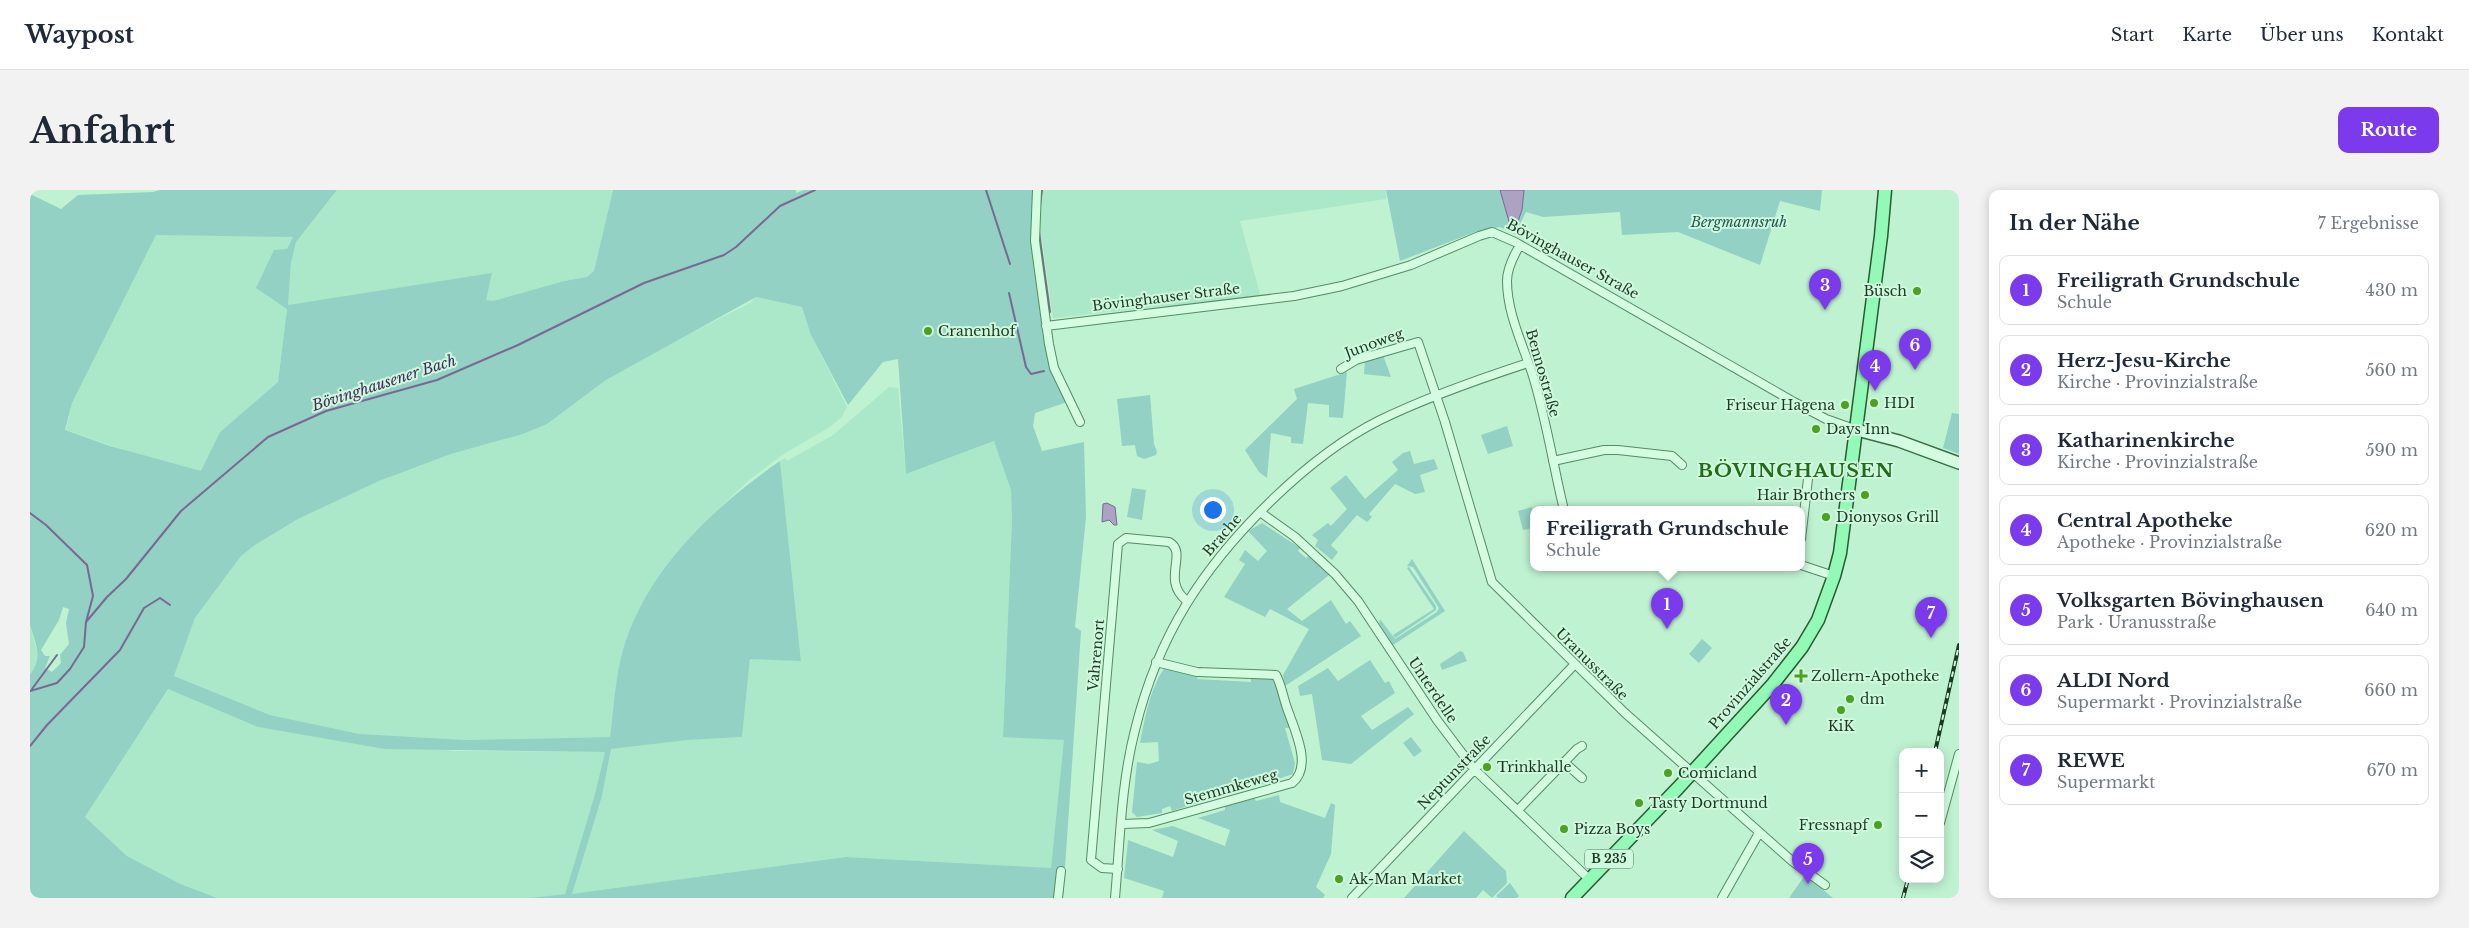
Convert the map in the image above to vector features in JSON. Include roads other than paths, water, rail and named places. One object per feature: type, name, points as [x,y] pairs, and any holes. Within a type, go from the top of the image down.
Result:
[{"type":"main road","name":"Provinzialstraße","points":[[1573,898],[1691,773],[1794,658],[1818,620],[1834,576],[1844,527],[1885,190]]},
{"type":"main road","name":"Bövinghauser Straße","points":[[1857,430],[1899,442],[1959,463]]},
{"type":"street","points":[[1037,190],[1034,218],[1035,241],[1046,326],[1054,368],[1080,422]]},
{"type":"street","name":"Bövinghauser Straße","points":[[1046,326],[1220,307],[1310,293],[1411,265],[1478,236],[1492,232],[1520,245],[1800,405],[1826,419],[1857,430]]},
{"type":"street","name":"Bennostraße","points":[[1520,245],[1510,267],[1507,287],[1522,348],[1528,363],[1554,460],[1563,506]]},
{"type":"street","name":"Junoweg","points":[[1341,369],[1356,360],[1418,342],[1436,396]]},
{"type":"street","name":"Brache","points":[[1115,898],[1127,775],[1134,731],[1156,662],[1187,601],[1218,557],[1294,479],[1340,444],[1379,420],[1436,396],[1528,363]]},
{"type":"street","name":"Uranusstraße","points":[[1436,396],[1492,582],[1575,664],[1691,773],[1792,861],[1825,885]]},
{"type":"street","points":[[1554,460],[1604,450],[1618,450],[1672,456],[1682,465]]},
{"type":"street","points":[[1805,506],[1808,479]]},
{"type":"street","name":"Unterdelle","points":[[1260,512],[1322,560],[1358,600],[1437,720],[1474,769],[1590,880]]},
{"type":"street","name":"Vahrenort","points":[[1118,869],[1102,868],[1091,860],[1118,544],[1121,540],[1169,542],[1174,544],[1176,550],[1174,584],[1176,591],[1187,601]]},
{"type":"street","points":[[1805,566],[1834,576]]},
{"type":"street","name":"Stemmkeweg","points":[[1122,824],[1149,823],[1292,783],[1298,778],[1301,770],[1301,751],[1276,675],[1197,672],[1156,662]]},
{"type":"street","name":"Neptunstraße","points":[[1352,898],[1575,664]]},
{"type":"street","points":[[1518,810],[1577,748],[1582,746]]},
{"type":"street","points":[[1944,808],[1959,754]]},
{"type":"street","points":[[1564,762],[1582,778]]},
{"type":"street","points":[[1722,898],[1759,832]]},
{"type":"street","points":[[1058,898],[1061,871]]},
{"type":"waterway","name":"Bövinghausener Bach","points":[[86,622],[107,597],[126,579],[181,511],[268,437],[326,411],[437,380],[518,345],[644,283],[724,255],[736,247],[780,206],[815,190]]},
{"type":"waterway","points":[[986,190],[1010,264]]},
{"type":"waterway","points":[[1040,205],[1042,190]]},
{"type":"waterway","points":[[1039,232],[1050,312]]},
{"type":"waterway","points":[[1009,293],[1026,367],[1031,374],[1044,371]]},
{"type":"waterway","points":[[30,513],[46,525],[87,565],[93,596],[86,622],[84,647],[70,669],[57,683],[30,691]]},
{"type":"waterway","points":[[30,746],[47,725],[120,650],[144,608],[160,598],[170,605]]},
{"type":"waterway","points":[[32,689],[57,655]]},
{"type":"railway","points":[[1936,748],[1959,645]]},
{"type":"railway","points":[[1903,898],[1907,883]]},
{"type":"place","name":"Büsch","points":[[1917,291]]},
{"type":"place","name":"Katharinenkirche","points":[[1825,310]]},
{"type":"place","name":"Cranenhof","points":[[928,331]]},
{"type":"place","name":"ALDI Nord","points":[[1915,370]]},
{"type":"place","name":"Central Apotheke","points":[[1875,391]]},
{"type":"place","name":"HDI","points":[[1874,403]]},
{"type":"place","name":"Friseur Hagena","points":[[1845,405]]},
{"type":"place","name":"Days Inn","points":[[1816,429]]},
{"type":"place","name":"Hair Brothers","points":[[1865,495]]},
{"type":"place","name":"Dionysos Grill","points":[[1826,517]]},
{"type":"place","name":"Freiligrath Grundschule","points":[[1667,629]]},
{"type":"place","name":"REWE","points":[[1931,638]]},
{"type":"place","name":"Zollern-Apotheke","points":[[1801,676]]},
{"type":"place","name":"dm","points":[[1850,699]]},
{"type":"place","name":"KiK","points":[[1841,710]]},
{"type":"place","name":"Herz-Jesu-Kirche","points":[[1786,725]]},
{"type":"place","name":"Trinkhalle","points":[[1487,767]]},
{"type":"place","name":"Comicland","points":[[1668,773]]},
{"type":"place","name":"Tasty Dortmund","points":[[1639,803]]},
{"type":"place","name":"Fressnapf","points":[[1878,825]]},
{"type":"place","name":"Pizza Boys","points":[[1564,829]]},
{"type":"place","name":"Ak-Man Market","points":[[1339,879]]},
{"type":"place","name":"Volksgarten Bövinghausen","points":[[1808,884]]},
{"type":"district","name":"BÖVINGHAUSEN","points":[[1796,470]]},
{"type":"park label","name":"Bergmannsruh","points":[[1739,222]]}]
